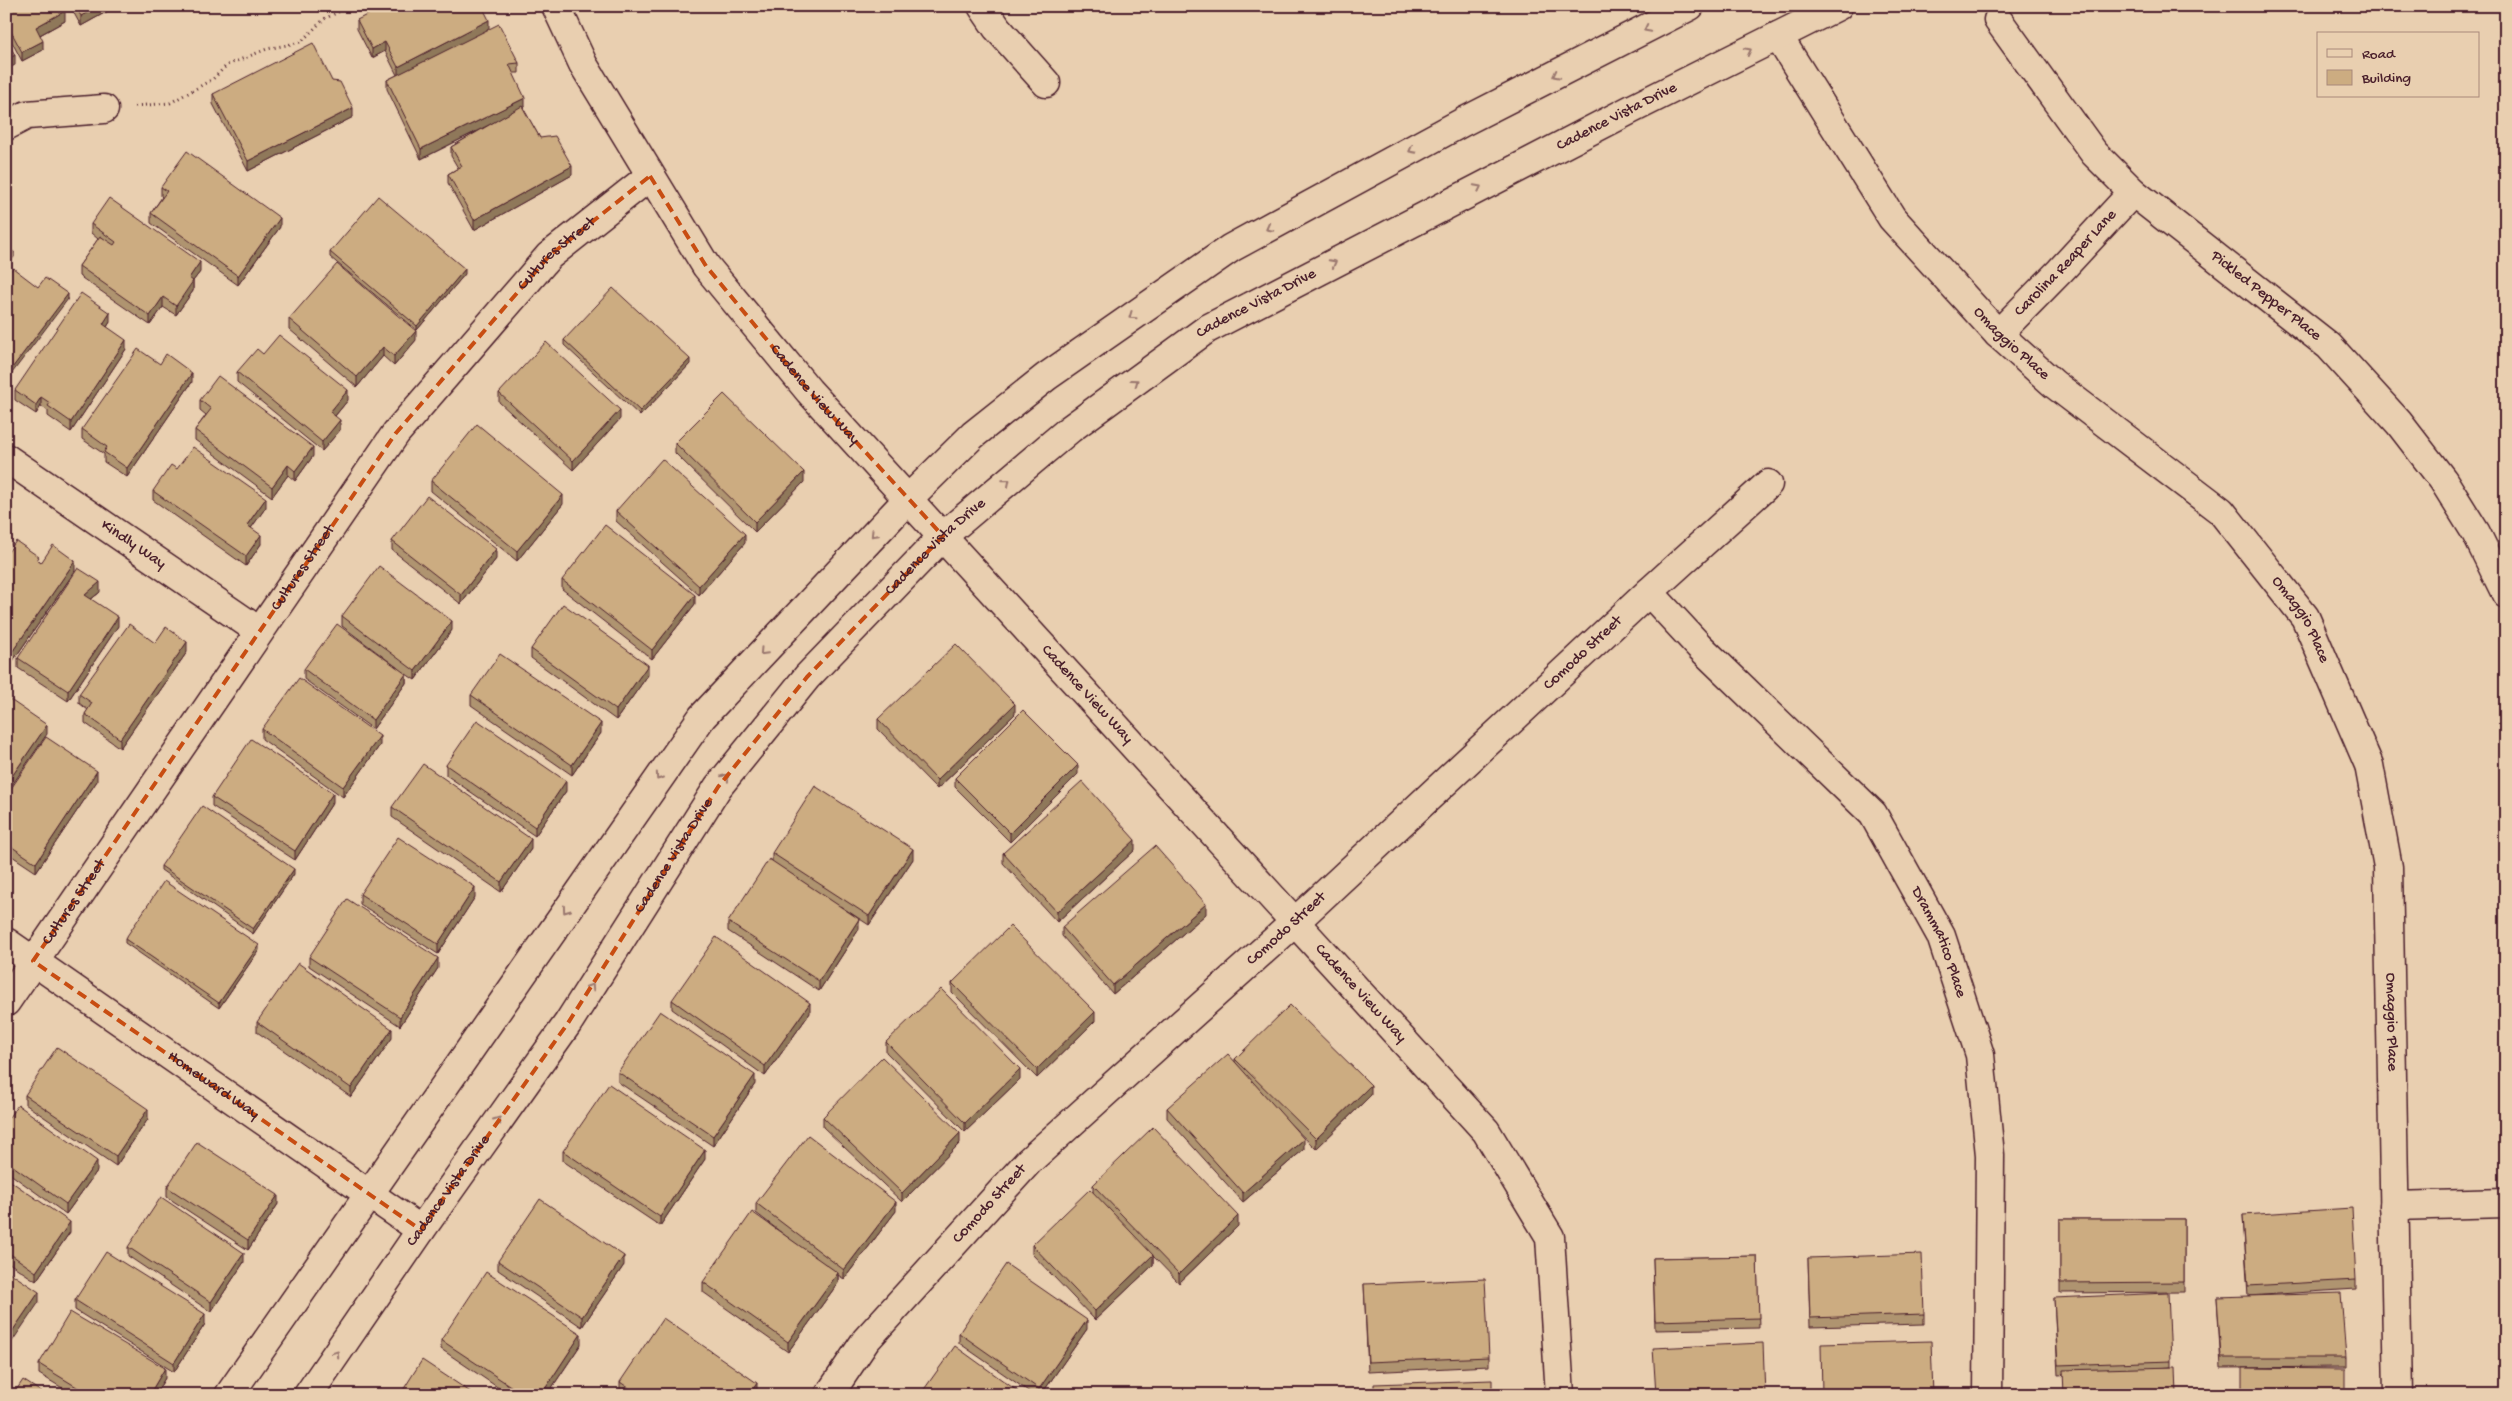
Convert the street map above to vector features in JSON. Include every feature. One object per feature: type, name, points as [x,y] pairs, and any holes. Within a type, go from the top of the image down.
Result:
[{"type":"street","name":"Cadence View Way","points":[[556,6],[583,64],[706,266],[809,391],[1486,1130],[1550,1237],[1560,1395]]},
{"type":"street","points":[[982,6],[997,28],[1046,83]]},
{"type":"street","points":[[230,1395],[702,717],[908,498],[973,435],[1046,377],[1232,248],[1463,122],[1690,6]]},
{"type":"street","name":"Cadence Vista Drive","points":[[308,1395],[421,1230],[568,1023],[718,787],[807,677],[943,536],[1070,429],[1207,329],[1482,186],[1838,6]]},
{"type":"street","name":"Pickled Pepper Place","points":[[1998,20],[2094,153],[2133,192],[2329,346],[2399,422],[2443,480],[2476,532],[2506,594]]},
{"type":"street","name":"Omaggio Place","points":[[1778,36],[1892,218],[1998,334],[2054,384],[2221,511],[2306,617],[2369,766],[2388,867],[2398,1395]]},
{"type":"street","points":[[6,126],[27,115],[104,110]]},
{"type":"street","name":"Cultures Street","points":[[6,1002],[396,433],[550,256],[650,176]]},
{"type":"street","name":"Carolina Reaper Lane","points":[[1998,334],[2133,192]]},
{"type":"street","name":"Kindly Way","points":[[6,458],[259,631]]},
{"type":"street","name":"Comodo Street","points":[[829,1395],[866,1340],[1029,1161],[1295,922],[1649,592],[1768,484]]},
{"type":"street","name":"Drammatico Place","points":[[1649,592],[1700,646],[1873,814],[1941,936],[1980,1055],[1990,1156],[1988,1395]]},
{"type":"street","name":"Homeward Way","points":[[6,942],[421,1230]]},
{"type":"street","points":[[2394,1206],[2506,1203]]},
{"type":"path","points":[[104,110],[170,102],[213,79],[226,65],[266,49],[301,42],[324,19],[350,6]]},
{"type":"highlighted area","points":[[650,176],[706,266],[809,391],[943,536],[807,677],[718,787],[568,1023],[421,1230],[33,961],[396,433],[549,256]]},
{"type":"building","points":[[6,6],[63,6],[65,11],[36,27],[43,41],[22,52],[6,22]]},
{"type":"building","points":[[75,6],[99,6],[81,16]]},
{"type":"building","points":[[384,6],[482,6],[489,20],[398,67],[385,42],[372,49],[357,20]]},
{"type":"building","points":[[499,24],[519,63],[509,64],[525,98],[421,149],[387,80]]},
{"type":"building","points":[[6,39],[15,55],[6,60]]},
{"type":"building","points":[[313,43],[332,81],[340,82],[353,108],[248,161],[213,94]]},
{"type":"building","points":[[522,106],[540,138],[555,136],[572,166],[474,220],[448,174],[462,166],[451,147]]},
{"type":"building","points":[[187,151],[280,218],[238,276],[151,213],[167,191],[161,187]]},
{"type":"building","points":[[378,196],[465,269],[417,326],[330,252]]},
{"type":"building","points":[[109,198],[200,262],[189,278],[193,281],[176,306],[163,297],[150,316],[79,266],[100,236],[114,245],[116,242],[91,224]]},
{"type":"building","points":[[6,246],[14,252],[6,262]]},
{"type":"building","points":[[337,264],[416,331],[394,356],[383,347],[357,377],[289,319]]},
{"type":"building","points":[[13,268],[38,287],[45,278],[68,294],[6,376],[6,277]]},
{"type":"building","points":[[613,288],[690,359],[640,411],[564,340]]},
{"type":"building","points":[[81,293],[110,313],[103,324],[126,340],[71,422],[48,406],[50,403],[41,397],[36,405],[15,390]]},
{"type":"building","points":[[279,335],[348,390],[330,412],[340,420],[322,442],[237,372],[257,349],[263,354]]},
{"type":"building","points":[[546,342],[620,410],[573,461],[499,393]]},
{"type":"building","points":[[138,349],[160,364],[166,354],[192,373],[127,468],[104,452],[107,447],[82,429]]},
{"type":"building","points":[[218,376],[313,447],[295,471],[288,465],[272,487],[195,430],[211,409],[200,400]]},
{"type":"building","points":[[724,394],[804,472],[755,522],[675,443]]},
{"type":"building","points":[[477,424],[563,495],[517,551],[431,481]]},
{"type":"building","points":[[193,447],[266,498],[247,525],[261,535],[246,556],[153,491],[171,465],[177,469]]},
{"type":"building","points":[[662,459],[745,534],[699,586],[616,511]]},
{"type":"building","points":[[427,496],[496,549],[461,595],[392,541]]},
{"type":"building","points":[[605,525],[695,595],[652,650],[562,580]]},
{"type":"building","points":[[6,533],[10,536],[6,541]]},
{"type":"building","points":[[16,541],[39,557],[37,560],[41,563],[53,545],[75,561],[10,655],[6,653],[6,555]]},
{"type":"building","points":[[379,566],[452,621],[415,671],[342,616]]},
{"type":"building","points":[[78,568],[100,582],[85,595],[118,617],[68,691],[18,658]]},
{"type":"building","points":[[563,604],[648,665],[616,710],[531,649]]},
{"type":"building","points":[[129,624],[155,643],[166,627],[187,642],[120,739],[85,714],[92,703],[79,694]]},
{"type":"building","points":[[337,624],[406,674],[373,720],[304,669]]},
{"type":"building","points":[[956,644],[1015,704],[937,780],[878,719]]},
{"type":"building","points":[[500,654],[601,723],[572,765],[471,695]]},
{"type":"building","points":[[299,678],[380,736],[343,787],[262,729]]},
{"type":"building","points":[[6,697],[47,725],[6,785]]},
{"type":"building","points":[[1023,710],[1078,765],[1010,833],[955,778]]},
{"type":"building","points":[[477,720],[566,781],[535,827],[446,765]]},
{"type":"building","points":[[46,737],[97,771],[36,863],[6,843],[6,796]]},
{"type":"building","points":[[251,739],[333,793],[295,851],[212,797]]},
{"type":"building","points":[[423,764],[531,839],[501,882],[392,807]]},
{"type":"building","points":[[1082,781],[1135,840],[1057,912],[1003,853]]},
{"type":"building","points":[[815,786],[913,849],[869,916],[772,853]]},
{"type":"building","points":[[202,806],[294,869],[253,929],[161,866]]},
{"type":"building","points":[[398,837],[475,887],[438,944],[360,894]]},
{"type":"building","points":[[1155,846],[1206,904],[1113,985],[1062,927]]},
{"type":"building","points":[[769,859],[859,919],[819,981],[728,922]]},
{"type":"building","points":[[164,881],[259,945],[219,1003],[125,939]]},
{"type":"building","points":[[347,899],[438,958],[400,1017],[309,957]]},
{"type":"building","points":[[1010,926],[1095,1012],[1037,1069],[952,983]]},
{"type":"building","points":[[716,937],[810,1003],[765,1066],[672,1000]]},
{"type":"building","points":[[298,963],[392,1029],[351,1088],[257,1022]]},
{"type":"building","points":[[941,989],[1020,1069],[965,1123],[886,1042]]},
{"type":"building","points":[[1290,1005],[1371,1085],[1316,1139],[1235,1059]]},
{"type":"building","points":[[660,1011],[755,1075],[713,1136],[618,1072]]},
{"type":"building","points":[[57,1047],[148,1109],[116,1156],[25,1095]]},
{"type":"building","points":[[1228,1054],[1304,1139],[1243,1193],[1167,1108]]},
{"type":"building","points":[[882,1057],[960,1133],[902,1193],[823,1117]]},
{"type":"building","points":[[609,1084],[705,1150],[660,1217],[563,1151]]},
{"type":"building","points":[[18,1105],[97,1161],[66,1204],[6,1161],[6,1121]]},
{"type":"building","points":[[1153,1127],[1238,1216],[1179,1274],[1093,1185]]},
{"type":"building","points":[[808,1135],[896,1202],[844,1270],[756,1203]]},
{"type":"building","points":[[197,1142],[278,1195],[248,1240],[167,1187]]},
{"type":"building","points":[[6,1178],[70,1222],[36,1272],[6,1251]]},
{"type":"building","points":[[1090,1189],[1153,1255],[1095,1311],[1032,1245]]},
{"type":"building","points":[[161,1197],[244,1253],[211,1302],[128,1247]]},
{"type":"building","points":[[540,1199],[624,1256],[582,1317],[498,1261]]},
{"type":"building","points":[[2352,1208],[2356,1280],[2248,1286],[2243,1215]]},
{"type":"building","points":[[752,1212],[838,1273],[788,1342],[703,1282]]},
{"type":"building","points":[[2060,1219],[2184,1219],[2184,1282],[2060,1283]]},
{"type":"building","points":[[106,1252],[205,1314],[174,1363],[75,1300]]},
{"type":"building","points":[[1922,1254],[1924,1314],[1810,1318],[1808,1258]]},
{"type":"building","points":[[1757,1256],[1759,1318],[1655,1321],[1653,1258]]},
{"type":"building","points":[[1006,1264],[1087,1320],[1039,1389],[959,1333]]},
{"type":"building","points":[[6,1270],[39,1292],[7,1339],[6,1339]]},
{"type":"building","points":[[486,1272],[581,1334],[541,1395],[524,1395],[441,1340]]},
{"type":"building","points":[[1485,1279],[1489,1357],[1368,1362],[1364,1284]]},
{"type":"building","points":[[2168,1293],[2171,1361],[2058,1365],[2054,1298]]},
{"type":"building","points":[[2341,1293],[2346,1358],[2221,1358],[2217,1297]]},
{"type":"building","points":[[70,1312],[165,1368],[149,1395],[90,1395],[39,1364]]},
{"type":"building","points":[[663,1318],[757,1383],[749,1395],[639,1395],[620,1382]]},
{"type":"building","points":[[1931,1341],[1933,1395],[1822,1395],[1821,1344]]},
{"type":"building","points":[[1763,1343],[1765,1395],[1656,1395],[1653,1348]]},
{"type":"building","points":[[955,1346],[1023,1395],[920,1395]]},
{"type":"building","points":[[422,1360],[475,1395],[400,1395]]},
{"type":"building","points":[[2176,1367],[2177,1395],[2064,1395],[2063,1370]]},
{"type":"building","points":[[2242,1368],[2345,1369],[2345,1395],[2242,1395]]},
{"type":"building","points":[[23,1380],[46,1395],[13,1395]]},
{"type":"building","points":[[1492,1380],[1492,1395],[1374,1395],[1374,1384]]}]
